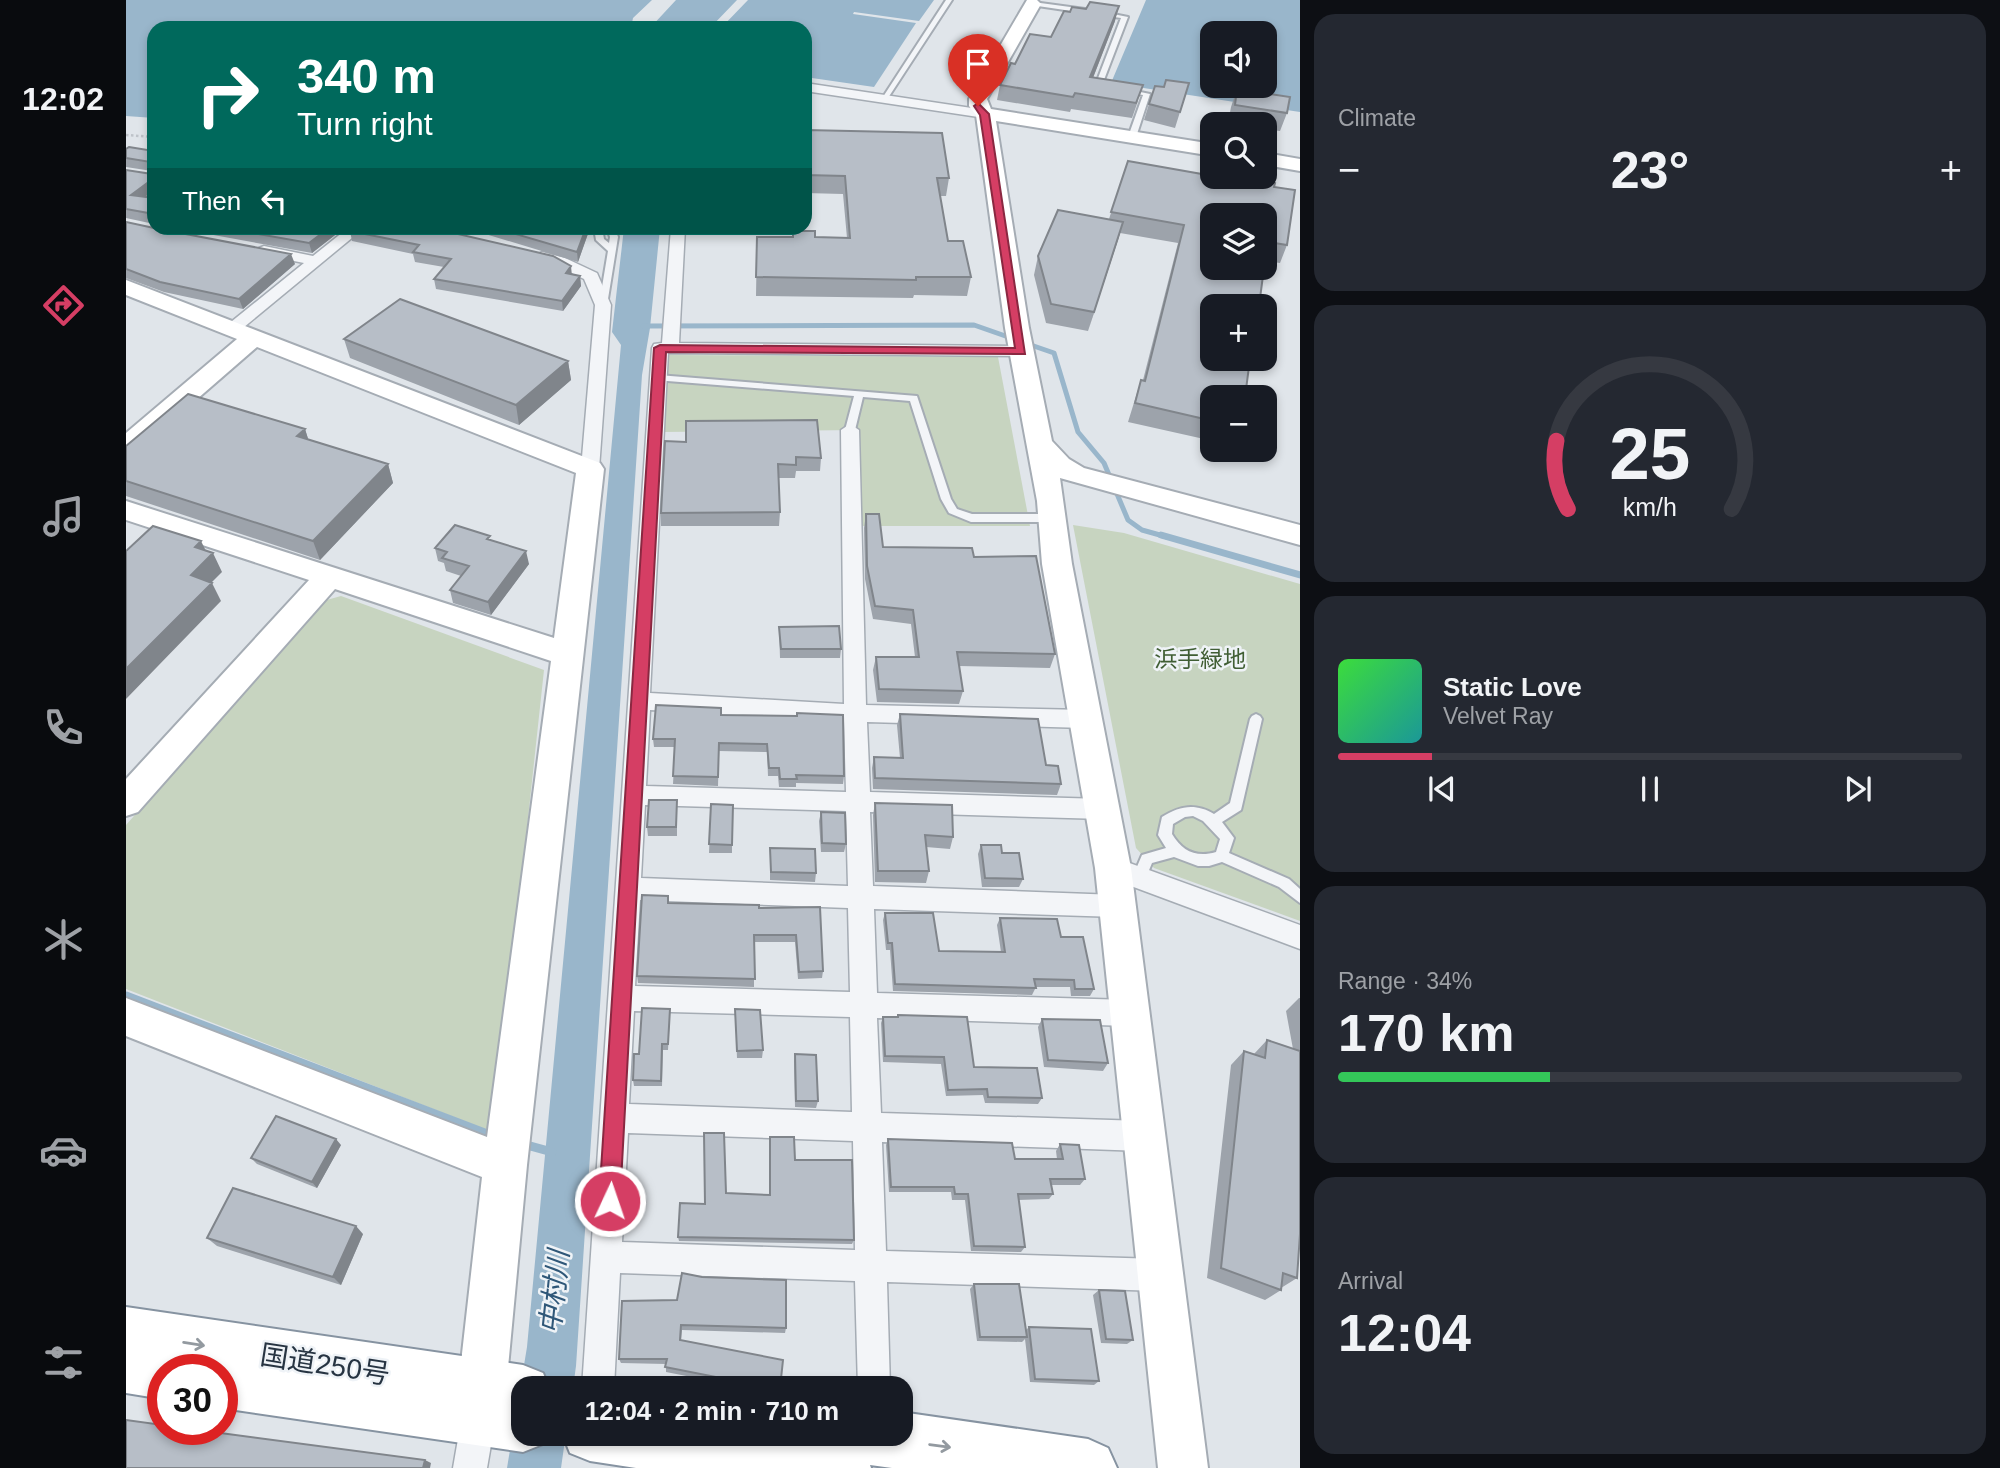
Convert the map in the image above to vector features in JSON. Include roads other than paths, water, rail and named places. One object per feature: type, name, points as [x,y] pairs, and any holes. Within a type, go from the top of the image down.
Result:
[{"type":"highway","name":"国道250号","points":[[126,1334],[496,1418]]},
{"type":"highway","points":[[126,1365],[147,1368]]},
{"type":"highway","name":"国道250号","points":[[238,1382],[496,1418]]},
{"type":"highway","points":[[913,1444],[1088,1468]]},
{"type":"street","points":[[1033,4],[978,99],[978,106],[985,114],[1019,340],[1038,441],[1059,466],[1057,564],[1103,810],[1123,883],[1129,1013],[1183,1468]]},
{"type":"street","points":[[812,88],[1200,148]]},
{"type":"street","points":[[1277,161],[1300,165]]},
{"type":"street","points":[[126,447],[315,261],[348,235]]},
{"type":"street","points":[[670,348],[670,314],[677,235]]},
{"type":"street","points":[[248,248],[315,261]]},
{"type":"street","points":[[496,1418],[505,1165],[590,469],[603,305],[592,276],[560,261],[525,253]]},
{"type":"street","points":[[126,288],[590,469]]},
{"type":"street","points":[[126,427],[242,334]]},
{"type":"street","points":[[599,1376],[660,348],[1019,340]]},
{"type":"street","points":[[850,430],[871,1265],[867,1376]]},
{"type":"street","points":[[1060,493],[1136,497],[1300,535]]},
{"type":"street","points":[[1136,497],[1300,551]]},
{"type":"street","points":[[126,510],[567,654]]},
{"type":"street","points":[[126,802],[329,577]]},
{"type":"street","points":[[639,701],[856,713],[1085,719]]},
{"type":"street","points":[[633,795],[1103,810]]},
{"type":"street","points":[[628,890],[862,897],[1123,883],[1300,937]]},
{"type":"street","points":[[622,998],[1129,1013]]},
{"type":"street","points":[[126,1017],[505,1165]]},
{"type":"street","points":[[614,1118],[1143,1136]]},
{"type":"street","points":[[607,1257],[1159,1275]]},
{"type":"street","points":[[590,1468],[591,1446]]},
{"type":"lane","points":[[884,100],[948,0]]},
{"type":"lane","points":[[1033,4],[1125,17],[1098,86],[1110,88]]},
{"type":"lane","points":[[1122,90],[1147,94],[1132,137]]},
{"type":"lane","points":[[599,235],[600,240],[612,250]]},
{"type":"lane","points":[[603,305],[613,235]]},
{"type":"lane","points":[[658,378],[914,397],[946,499],[953,512],[971,518],[1060,493]]},
{"type":"lane","points":[[850,430],[859,395]]},
{"type":"lane","points":[[1215,820],[1236,806],[1256,719]]},
{"type":"lane","points":[[1222,856],[1227,838],[1215,820],[1197,811],[1178,812],[1167,821],[1165,835],[1175,851],[1191,860],[1208,862],[1222,856],[1284,883],[1300,897]]},
{"type":"lane","points":[[1123,883],[1147,859],[1175,851]]},
{"type":"water","points":[[126,0],[652,0],[632,21],[147,21],[147,118],[126,116]]},
{"type":"water","points":[[676,0],[737,0],[717,21],[656,21]]},
{"type":"water","points":[[748,0],[934,0],[919,21],[854,12],[853,14],[916,23],[874,87],[812,78],[812,21],[728,21]]},
{"type":"water","points":[[1146,0],[1300,0],[1300,112],[1209,98],[1277,98],[1277,21],[1200,21],[1200,97],[1111,83]]},
{"type":"water","name":"中村川","points":[[623,235],[659,235],[650,328],[642,375],[576,1366],[575,1376],[522,1376],[527,1347],[621,345],[612,332]]},
{"type":"water","points":[[511,1444],[511,1446],[564,1446],[561,1468],[507,1468]]},
{"type":"waterway","points":[[643,326],[974,325],[1014,339]]},
{"type":"waterway","points":[[1025,343],[1054,353],[1078,432],[1104,463],[1128,520],[1142,530],[1167,537]]},
{"type":"waterway","points":[[1161,535],[1300,575]]},
{"type":"waterway","points":[[126,996],[495,1137]]},
{"type":"waterway","points":[[523,1144],[552,1152]]},
{"type":"park label","name":"浜手緑地","points":[[1200,659]]}]
